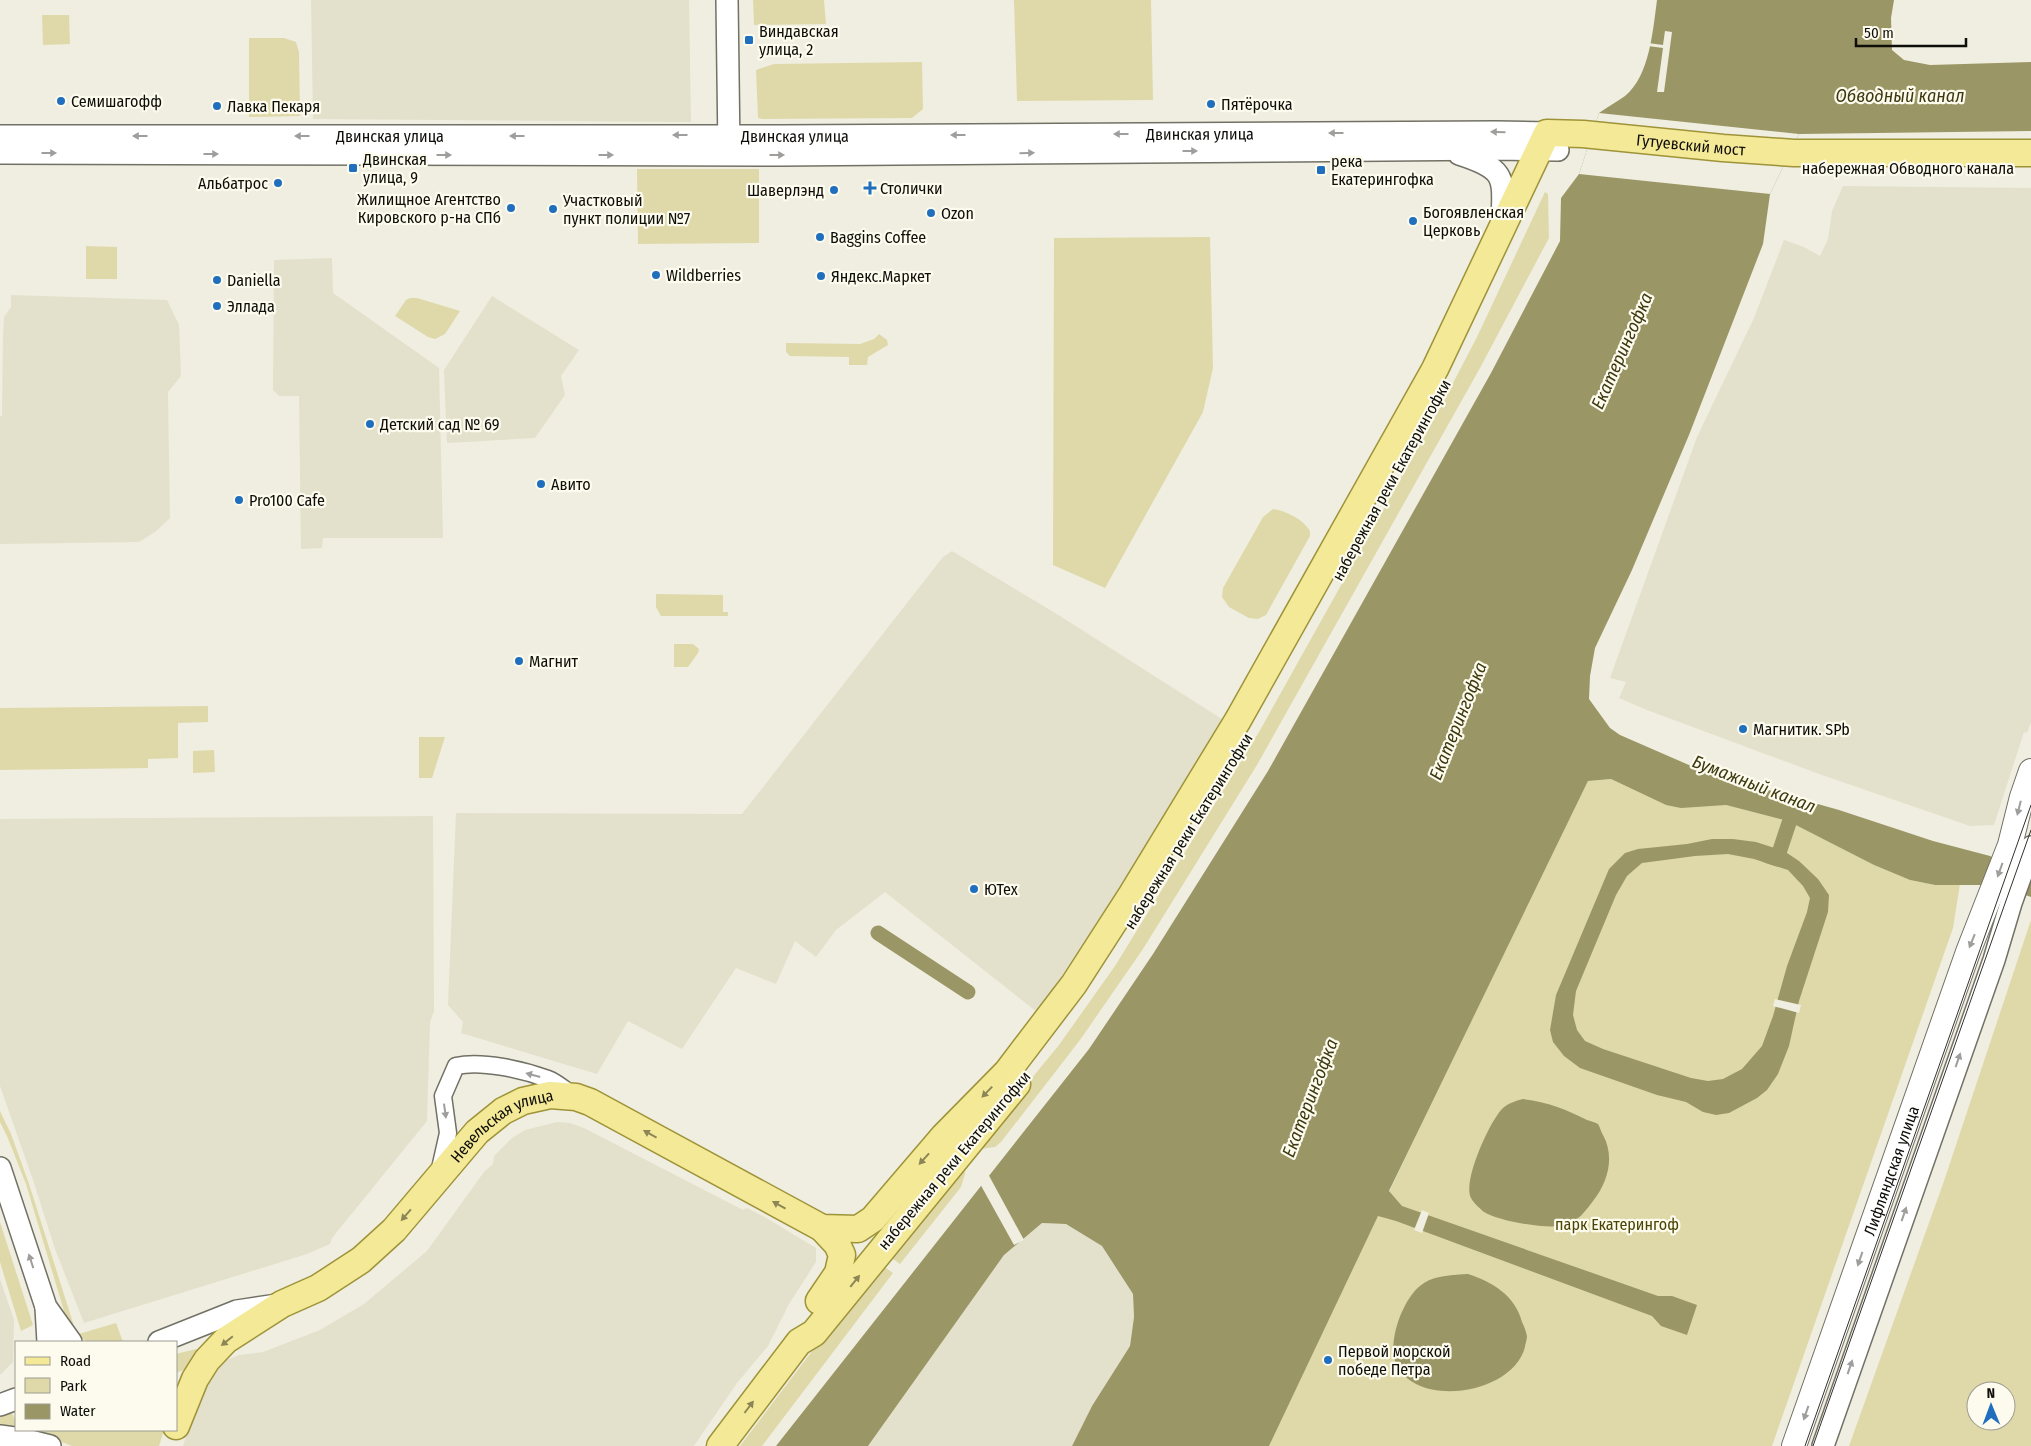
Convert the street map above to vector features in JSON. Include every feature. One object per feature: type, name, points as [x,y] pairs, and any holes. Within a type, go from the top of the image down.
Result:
[{"type":"main road","name":"Двинская улица","points":[[1548,144],[1587,143]]},
{"type":"main road","name":"Гутуевский мост","points":[[1587,143],[1692,162],[1789,160]]},
{"type":"main road","name":"набережная реки Екатерингофки","points":[[873,1219],[940,1141],[1007,1072],[1025,1050],[1074,984],[1132,894],[1238,720],[1430,378],[1502,229],[1548,144]]},
{"type":"main road","name":"набережная реки Екатерингофки","points":[[720,1446],[799,1342],[814,1333],[1043,1052],[1084,996],[1141,909],[1251,728],[1450,375],[1548,144]]},
{"type":"main road","name":"набережная Обводного канала","points":[[1789,160],[2031,153]]},
{"type":"main road","name":"набережная Обводного канала","points":[[1789,160],[2031,168]]},
{"type":"main road","points":[[2001,900],[2023,848],[2022,797],[2031,771]]},
{"type":"main road","name":"Лифляндская улица","points":[[1794,1446],[1964,962],[2001,900]]},
{"type":"main road","name":"Невельская улица","points":[[282,1304],[318,1288],[361,1260],[394,1230],[477,1132],[503,1111],[523,1101],[550,1095],[576,1097],[602,1108],[822,1228],[858,1229],[873,1219]]},
{"type":"main road","points":[[799,1342],[802,1324],[833,1283],[841,1266],[842,1255],[840,1250],[822,1228]]},
{"type":"main road","points":[[178,1423],[195,1379],[207,1360],[226,1340],[282,1304]]},
{"type":"main road","points":[[171,1446],[175,1431]]},
{"type":"street","points":[[727,0],[729,145]]},
{"type":"street","name":"Двинская улица","points":[[0,153],[729,145],[1496,132],[1548,144]]},
{"type":"street","name":"Двинская улица","points":[[0,136],[729,145],[1445,149],[1548,144]]},
{"type":"street","points":[[1445,149],[1489,164],[1498,173],[1502,186],[1502,229]]},
{"type":"street","name":"Лифляндская улица","points":[[1823,1446],[1994,960],[2001,900]]},
{"type":"street","points":[[438,1178],[448,1133],[443,1096],[456,1066],[469,1063],[518,1071],[550,1080],[576,1097]]},
{"type":"street","points":[[0,1168],[46,1307],[48,1341]]},
{"type":"street","name":"Невельская улица","points":[[162,1341],[237,1312],[282,1304]]},
{"type":"street","points":[[46,1307],[70,1341]]},
{"type":"street","points":[[0,1405],[15,1399]]},
{"type":"street","points":[[0,1436],[50,1446]]},
{"type":"shaded area","points":[[311,0],[689,0],[691,122],[313,119]]},
{"type":"shaded area","points":[[1843,186],[2031,188],[2031,722],[2027,733],[2024,732],[1994,825],[1970,826],[1822,775],[1647,710],[1619,698],[1626,682],[1610,678],[1697,437],[1754,318],[1784,240],[1804,247],[1820,256],[1828,239],[1832,211]]},
{"type":"shaded area","name":"Детский сад № 69","points":[[332,258],[333,293],[439,368],[443,538],[323,538],[322,548],[301,549],[299,396],[279,396],[273,390],[274,260]]},
{"type":"shaded area","points":[[11,295],[167,300],[179,325],[181,376],[168,392],[170,518],[155,532],[139,542],[0,544],[0,417],[2,415],[3,335],[4,317],[11,307]]},
{"type":"shaded area","points":[[492,296],[579,350],[561,376],[565,395],[535,438],[447,443],[444,370]]},
{"type":"shaded area","points":[[952,551],[1060,616],[1225,721],[1131,872],[1037,1012],[885,892],[836,930],[816,957],[795,941],[776,984],[736,968],[682,1049],[628,1021],[597,1074],[461,1033],[463,1022],[448,1005],[456,813],[742,814],[943,557]]},
{"type":"shaded area","points":[[433,816],[434,1011],[430,1022],[427,1121],[332,1238],[330,1244],[307,1254],[84,1323],[55,1249],[0,1086],[0,819]]},
{"type":"shaded area","points":[[557,1122],[570,1123],[584,1128],[743,1210],[747,1208],[761,1215],[816,1248],[816,1262],[789,1304],[768,1346],[737,1383],[694,1446],[183,1446],[200,1389],[222,1362],[239,1355],[263,1352],[320,1330],[364,1304],[427,1251],[484,1172],[493,1164],[494,1156],[512,1138],[525,1130]]},
{"type":"shaded area","points":[[1042,1223],[1066,1224],[1102,1246],[1133,1294],[1134,1317],[1130,1346],[1092,1406],[1072,1446],[868,1446],[1004,1255]]},
{"type":"shaded area","points":[[0,1279],[14,1320],[13,1362],[0,1375]]},
{"type":"green space","points":[[753,0],[824,0],[826,24],[754,25]]},
{"type":"green space","points":[[1014,0],[1151,0],[1153,100],[1017,101]]},
{"type":"green space","points":[[42,15],[69,15],[70,44],[43,45]]},
{"type":"green space","points":[[249,38],[284,38],[296,42],[299,52],[300,116],[249,117]]},
{"type":"green space","points":[[922,62],[923,109],[912,118],[758,118],[756,70],[774,64]]},
{"type":"green space","points":[[637,169],[759,169],[759,243],[638,244]]},
{"type":"green space","points":[[1545,192],[1548,194],[1549,238],[1480,368],[1257,765],[1143,949],[1080,1040],[1001,1142],[995,1147],[981,1149],[980,1141],[1059,1045],[1115,966],[1259,732],[1440,408],[1477,337]]},
{"type":"green space","points":[[1210,237],[1213,368],[1203,412],[1105,588],[1053,565],[1054,238]]},
{"type":"green space","points":[[86,246],[117,247],[117,279],[86,279]]},
{"type":"green space","points":[[417,298],[460,311],[445,334],[435,339],[428,337],[395,316],[406,300]]},
{"type":"green space","points":[[879,334],[887,340],[888,345],[868,357],[867,365],[849,365],[849,357],[790,356],[786,352],[786,343],[860,344],[874,339]]},
{"type":"green space","points":[[1273,509],[1299,519],[1310,531],[1310,536],[1266,615],[1258,619],[1249,618],[1229,607],[1222,597],[1223,588],[1263,517]]},
{"type":"green space","points":[[656,594],[723,595],[723,612],[728,612],[728,616],[661,616],[656,607]]},
{"type":"green space","points":[[674,644],[693,644],[699,649],[688,667],[674,667]]},
{"type":"green space","points":[[208,706],[208,722],[178,723],[178,758],[148,759],[148,768],[0,770],[0,708]]},
{"type":"green space","points":[[419,737],[445,737],[432,778],[419,778]]},
{"type":"green space","points":[[214,750],[215,772],[193,773],[193,751]]},
{"type":"green space","name":"парк Екатерингоф","points":[[1611,779],[1666,805],[1726,805],[1780,819],[1797,825],[1874,865],[1910,880],[1935,885],[1960,884],[1953,928],[1772,1446],[1269,1446],[1426,1114],[1588,781]]},
{"type":"green space","points":[[2031,920],[2031,1446],[1849,1446],[1944,1181]]},
{"type":"green space","points":[[0,1111],[11,1134],[29,1184],[75,1329],[79,1334],[116,1323],[123,1341],[88,1341],[80,1337],[67,1321],[26,1184],[0,1122]]},
{"type":"green space","points":[[964,1161],[965,1174],[961,1187],[900,1264],[886,1254]]},
{"type":"green space","points":[[0,1222],[33,1325],[21,1331],[0,1262]]},
{"type":"green space","points":[[879,1263],[893,1273],[762,1446],[740,1446]]},
{"type":"green space","points":[[196,1349],[198,1351],[186,1369],[178,1372],[178,1354]]},
{"type":"green space","points":[[12,1413],[15,1420],[15,1429],[0,1428],[0,1417]]},
{"type":"green space","points":[[164,1431],[159,1446],[72,1446],[37,1432]]},
{"type":"water","points":[[1657,0],[1894,0],[1891,18],[1892,50],[1904,60],[1930,65],[2031,62],[2031,131],[1799,134],[1770,194],[1763,244],[1689,435],[1632,570],[1595,648],[1590,676],[1589,699],[1610,728],[1620,735],[1705,772],[1839,810],[1933,841],[1990,856],[2031,878],[2031,897],[1997,885],[1935,885],[1910,880],[1874,865],[1788,821],[1726,805],[1681,808],[1666,805],[1611,779],[1588,781],[1389,1191],[1402,1206],[1658,1296],[1672,1296],[1697,1305],[1687,1335],[1661,1326],[1652,1316],[1378,1216],[1269,1446],[1072,1446],[1092,1406],[1130,1346],[1134,1317],[1133,1294],[1102,1246],[1066,1224],[1042,1223],[1004,1255],[868,1446],[776,1446],[1089,1049],[1153,954],[1268,771],[1491,373],[1560,241],[1561,198],[1579,174],[1599,113],[1625,96],[1640,77],[1652,38]]},
{"type":"water","points":[[1712,839],[1733,839],[1756,842],[1784,851],[1799,861],[1818,879],[1829,895],[1828,912],[1799,1001],[1789,1046],[1778,1074],[1767,1090],[1757,1098],[1729,1113],[1716,1115],[1703,1112],[1686,1102],[1657,1095],[1580,1068],[1564,1056],[1553,1042],[1550,1030],[1556,995],[1609,869],[1625,853],[1638,849],[1687,844]],"holes":[[[1728,854],[1754,859],[1788,870],[1803,886],[1810,898],[1762,1046],[1742,1069],[1723,1079],[1708,1081],[1691,1078],[1603,1049],[1585,1041],[1577,1030],[1573,1015],[1576,991],[1616,895],[1627,876],[1642,863]]]},
{"type":"water","points":[[1523,1099],[1556,1106],[1597,1123],[1607,1143],[1609,1161],[1603,1186],[1584,1212],[1577,1219],[1565,1225],[1523,1224],[1500,1219],[1484,1212],[1471,1198],[1469,1190],[1470,1179],[1491,1125],[1503,1108],[1512,1102]]},
{"type":"water","points":[[1468,1274],[1494,1286],[1514,1304],[1527,1334],[1525,1347],[1517,1363],[1502,1376],[1483,1385],[1462,1390],[1441,1391],[1421,1386],[1405,1376],[1395,1361],[1393,1352],[1394,1341],[1399,1318],[1410,1297],[1424,1283],[1440,1277]]},
{"type":"pier","points":[[1665,31],[1672,32],[1664,92],[1657,92],[1663,48],[1648,46],[1648,43],[1663,45]]},
{"type":"pier","points":[[1599,113],[1799,134],[1770,194],[1579,174]]},
{"type":"pier","points":[[1775,999],[1801,1005],[1799,1013],[1773,1006]]},
{"type":"pier","points":[[987,1172],[1024,1240],[1014,1245],[979,1182]]},
{"type":"pier","points":[[1422,1210],[1429,1213],[1422,1233],[1414,1230]]},
{"type":"waterway","name":"Бумажный канал","points":[[1768,856],[1777,859],[1792,814]]},
{"type":"waterway","points":[[878,933],[968,992]]},
{"type":"tram line","points":[[1805,1446],[2031,805]]},
{"type":"tram line","points":[[1813,1446],[2031,830]]},
{"type":"place","name":"Виндавская улица, 2","points":[[749,40]]},
{"type":"place","name":"Семишагофф","points":[[61,101]]},
{"type":"place","name":"Пятёрочка","points":[[1211,104]]},
{"type":"place","name":"Лавка Пекаря","points":[[217,106]]},
{"type":"place","name":"Двинская улица, 9","points":[[353,168]]},
{"type":"place","name":"река Екатерингофка","points":[[1321,170]]},
{"type":"place","name":"Альбатрос","points":[[278,183]]},
{"type":"place","name":"Столички","points":[[870,188]]},
{"type":"place","name":"Шаверлэнд","points":[[834,190]]},
{"type":"place","name":"Жилищное Агентство Кировского р-на СПб","points":[[511,208]]},
{"type":"place","name":"Участковый пункт полиции №7","points":[[553,209]]},
{"type":"place","name":"Ozon","points":[[931,213]]},
{"type":"place","name":"Богоявленская Церковь","points":[[1413,221]]},
{"type":"place","name":"Baggins Coffee","points":[[820,237]]},
{"type":"place","name":"Wildberries","points":[[656,275]]},
{"type":"place","name":"Яндекс.Маркет","points":[[821,276]]},
{"type":"place","name":"Daniella","points":[[217,280]]},
{"type":"place","name":"Эллада","points":[[217,306]]},
{"type":"place","name":"Детский сад № 69","points":[[370,424]]},
{"type":"place","name":"Авито","points":[[541,484]]},
{"type":"place","name":"Pro100 Cafe","points":[[239,500]]},
{"type":"place","name":"Магнит","points":[[519,661]]},
{"type":"place","name":"Магнитик. SPb","points":[[1743,729]]},
{"type":"place","name":"ЮТех","points":[[974,889]]},
{"type":"place","name":"Первой морской победе Петра","points":[[1328,1360]]},
{"type":"water label","name":"Обводный канал","points":[[1900,96]]},
{"type":"water label","name":"Екатерингофка","points":[[1622,351]]},
{"type":"water label","name":"Екатерингофка","points":[[1458,721]]},
{"type":"water label","name":"Екатерингофка","points":[[1310,1098]]}]
